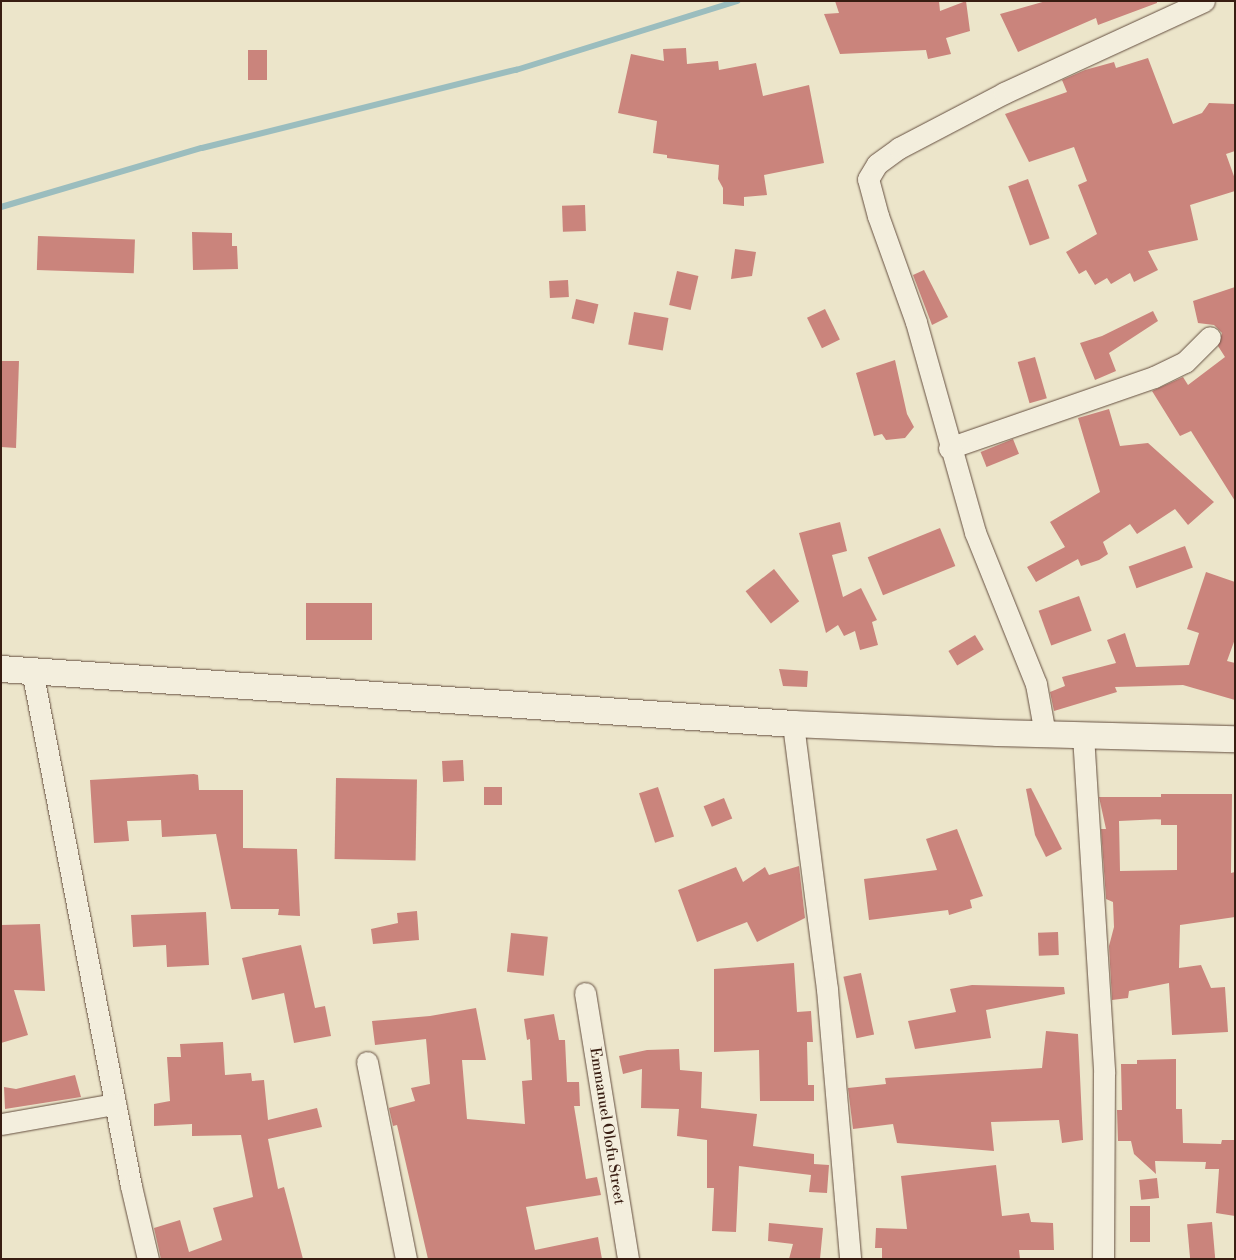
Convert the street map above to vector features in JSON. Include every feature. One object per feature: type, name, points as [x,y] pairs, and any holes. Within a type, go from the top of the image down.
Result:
[{"type":"street","points":[[1045,734],[1036,684],[1025,649],[975,532],[949,448],[916,322],[878,216],[870,175],[877,164],[899,148],[1004,93],[1204,1]]},
{"type":"street","points":[[949,448],[1154,377],[1185,362],[1210,337]]},
{"type":"street","points":[[1,669],[793,724],[1235,739]]},
{"type":"street","points":[[32,670],[115,1104],[148,1259]]},
{"type":"street","points":[[793,724],[827,989],[850,1259]]},
{"type":"street","points":[[1083,735],[1104,1074],[1103,1259]]},
{"type":"street","name":"Emmanuel Olofu Street","points":[[585,993],[628,1259]]},
{"type":"street","points":[[367,1062],[406,1259]]},
{"type":"street","points":[[1,1124],[115,1104]]},
{"type":"building","points":[[835,1],[939,1],[940,11],[966,1],[970,31],[946,38],[951,54],[928,59],[926,50],[840,54],[824,14],[839,13]]},
{"type":"building","points":[[1046,1],[1157,1],[1157,3],[1098,25],[1096,18],[1018,52],[1000,14]]},
{"type":"building","points":[[686,48],[687,64],[718,61],[719,70],[756,63],[763,96],[809,85],[824,163],[764,175],[767,195],[744,197],[744,206],[723,204],[723,188],[718,179],[719,165],[667,158],[667,155],[653,153],[657,121],[618,113],[631,54],[664,61],[663,49]]},
{"type":"building","points":[[248,50],[267,50],[267,80],[248,80]]},
{"type":"building","points":[[1148,58],[1173,124],[1202,113],[1209,103],[1235,104],[1235,151],[1226,154],[1235,179],[1235,191],[1190,205],[1198,240],[1148,251],[1158,270],[1134,282],[1130,273],[1111,284],[1107,278],[1095,285],[1086,270],[1079,274],[1066,252],[1097,234],[1078,185],[1087,181],[1074,147],[1029,162],[1005,114],[1067,92],[1062,80],[1085,70],[1114,62],[1116,68]]},
{"type":"building","points":[[1028,179],[1050,238],[1030,245],[1008,186]]},
{"type":"building","points":[[585,205],[586,231],[563,232],[562,206]]},
{"type":"building","points":[[192,232],[232,233],[232,246],[237,246],[238,269],[193,270]]},
{"type":"building","points":[[38,236],[135,239],[134,273],[37,270]]},
{"type":"building","points":[[735,249],[756,252],[752,276],[731,279]]},
{"type":"building","points":[[924,270],[948,317],[932,325],[913,275]]},
{"type":"building","points":[[677,271],[698,276],[691,310],[669,305]]},
{"type":"building","points":[[568,280],[569,297],[550,298],[549,281]]},
{"type":"building","points":[[1235,287],[1235,501],[1191,431],[1180,436],[1152,391],[1183,377],[1188,385],[1225,357],[1218,346],[1222,333],[1214,325],[1198,323],[1193,301]]},
{"type":"building","points":[[576,299],[598,304],[594,324],[572,318]]},
{"type":"building","points":[[825,309],[840,340],[822,348],[807,318]]},
{"type":"building","points":[[1153,311],[1158,321],[1109,353],[1116,371],[1095,380],[1080,343],[1102,336]]},
{"type":"building","points":[[634,312],[668,318],[663,351],[628,344]]},
{"type":"building","points":[[1035,357],[1047,398],[1030,403],[1018,362]]},
{"type":"building","points":[[895,360],[907,414],[914,427],[905,438],[886,440],[882,434],[874,436],[856,373]]},
{"type":"building","points":[[1,361],[19,361],[16,448],[1,447]]},
{"type":"building","points":[[1109,409],[1120,446],[1148,443],[1214,502],[1188,525],[1175,509],[1137,534],[1130,524],[1103,542],[1108,554],[1099,560],[1081,566],[1078,559],[1036,582],[1027,567],[1065,547],[1050,522],[1100,492],[1078,418]]},
{"type":"building","points":[[1013,439],[1019,454],[987,467],[981,452]]},
{"type":"building","points":[[840,522],[847,551],[832,555],[843,597],[861,588],[877,620],[872,622],[878,645],[860,650],[855,631],[844,636],[838,625],[826,633],[799,533]]},
{"type":"building","points":[[940,528],[955,566],[883,595],[868,557]]},
{"type":"building","points":[[1185,546],[1193,568],[1136,588],[1129,567]]},
{"type":"building","points":[[774,569],[799,601],[771,623],[746,591]]},
{"type":"building","points":[[1206,572],[1235,582],[1235,639],[1227,661],[1235,663],[1235,700],[1183,685],[1115,687],[1117,692],[1054,711],[1050,692],[1065,686],[1062,677],[1116,663],[1107,640],[1125,633],[1136,667],[1189,665],[1199,633],[1187,629]]},
{"type":"building","points":[[1079,596],[1092,631],[1051,645],[1039,611]]},
{"type":"building","points":[[306,603],[372,603],[372,640],[306,640]]},
{"type":"building","points":[[975,635],[984,650],[957,666],[948,651]]},
{"type":"building","points":[[779,669],[808,671],[807,687],[783,686]]},
{"type":"building","points":[[463,760],[464,781],[443,782],[442,761]]},
{"type":"building","points":[[198,775],[199,790],[243,790],[243,848],[297,849],[300,916],[278,915],[279,909],[231,909],[216,834],[162,837],[161,820],[127,821],[129,841],[94,843],[90,780]]},
{"type":"building","points":[[336,778],[417,779],[416,860],[335,859]]},
{"type":"building","points":[[484,787],[502,787],[502,805],[484,805]]},
{"type":"building","points":[[658,787],[674,836],[655,843],[639,793]]},
{"type":"building","points":[[1031,788],[1062,849],[1046,857],[1035,835],[1026,789]]},
{"type":"building","points":[[1161,794],[1232,794],[1231,873],[1235,872],[1235,917],[1180,925],[1179,968],[1201,965],[1211,988],[1225,987],[1228,1032],[1172,1035],[1169,983],[1129,991],[1128,998],[1112,1000],[1109,946],[1114,927],[1113,902],[1106,899],[1101,829],[1106,829],[1099,797],[1161,797]],"holes":[[[1161,819],[1161,825],[1177,825],[1177,870],[1120,871],[1119,821]]]},
{"type":"building","points":[[724,798],[732,818],[712,827],[704,806]]},
{"type":"building","points":[[957,829],[983,896],[970,900],[972,908],[949,915],[948,910],[869,920],[864,879],[937,870],[926,839]]},
{"type":"building","points":[[799,866],[805,918],[757,942],[747,922],[697,942],[678,890],[736,867],[743,882],[765,867],[769,875]]},
{"type":"building","points":[[417,911],[419,940],[373,944],[371,929],[398,923],[397,913]]},
{"type":"building","points":[[206,912],[209,965],[167,967],[166,945],[133,947],[131,915]]},
{"type":"building","points":[[40,924],[45,991],[14,990],[28,1035],[1,1043],[1,925]]},
{"type":"building","points":[[1058,932],[1059,955],[1039,956],[1038,933]]},
{"type":"building","points":[[511,933],[548,937],[544,976],[507,972]]},
{"type":"building","points":[[301,945],[315,1008],[325,1006],[331,1036],[294,1043],[284,993],[252,1000],[242,958]]},
{"type":"building","points":[[794,963],[797,1012],[811,1011],[813,1042],[807,1042],[808,1085],[814,1085],[814,1101],[760,1101],[759,1050],[714,1052],[714,969]]},
{"type":"building","points":[[861,973],[874,1035],[856,1038],[843,977]]},
{"type":"building","points":[[972,985],[1064,987],[1065,994],[986,1010],[991,1038],[915,1049],[908,1021],[956,1012],[950,989]]},
{"type":"building","points":[[476,1008],[486,1060],[462,1060],[467,1119],[525,1124],[522,1081],[532,1080],[530,1039],[527,1040],[524,1019],[554,1014],[559,1040],[565,1040],[567,1082],[579,1082],[580,1106],[574,1106],[586,1179],[597,1177],[601,1195],[526,1207],[535,1250],[598,1237],[602,1259],[428,1259],[397,1125],[393,1126],[389,1108],[415,1101],[411,1088],[430,1084],[426,1039],[375,1045],[372,1021],[430,1016]]},
{"type":"building","points":[[1046,1031],[1078,1034],[1083,1140],[1062,1143],[1059,1120],[991,1122],[994,1151],[897,1143],[893,1124],[853,1129],[848,1088],[886,1084],[885,1078],[1042,1068]]},
{"type":"building","points":[[223,1042],[225,1075],[251,1073],[252,1081],[264,1080],[268,1120],[317,1108],[322,1127],[268,1139],[278,1189],[284,1187],[303,1259],[161,1259],[154,1228],[180,1220],[189,1252],[222,1240],[213,1208],[253,1197],[241,1135],[192,1136],[192,1124],[154,1126],[154,1104],[170,1101],[167,1057],[181,1057],[180,1044]]},
{"type":"building","points":[[679,1049],[680,1070],[702,1072],[701,1108],[757,1114],[753,1146],[814,1154],[814,1164],[829,1165],[827,1193],[809,1192],[811,1175],[739,1166],[736,1232],[712,1231],[714,1188],[707,1188],[707,1140],[677,1136],[679,1109],[641,1108],[642,1069],[623,1074],[619,1056],[647,1050]]},
{"type":"building","points":[[1176,1059],[1176,1109],[1182,1109],[1183,1143],[1221,1144],[1222,1140],[1235,1140],[1235,1216],[1216,1213],[1219,1169],[1205,1169],[1206,1162],[1155,1161],[1156,1174],[1134,1154],[1131,1141],[1118,1141],[1117,1110],[1122,1110],[1121,1064],[1137,1064],[1137,1060]]},
{"type":"building","points":[[75,1075],[81,1097],[5,1109],[4,1087],[16,1089]]},
{"type":"building","points":[[996,1165],[1002,1216],[1029,1213],[1031,1222],[1053,1223],[1054,1250],[1019,1250],[1020,1259],[882,1259],[882,1248],[875,1248],[876,1228],[907,1229],[901,1176]]},
{"type":"building","points":[[1157,1178],[1159,1198],[1141,1200],[1139,1180]]},
{"type":"building","points":[[1130,1206],[1150,1206],[1150,1242],[1130,1242]]},
{"type":"building","points":[[1212,1222],[1215,1259],[1190,1259],[1187,1224]]},
{"type":"building","points":[[769,1223],[823,1228],[820,1259],[789,1259],[793,1244],[768,1241]]},
{"type":"waterway","points":[[1,207],[202,148],[516,70],[738,1]]}]
